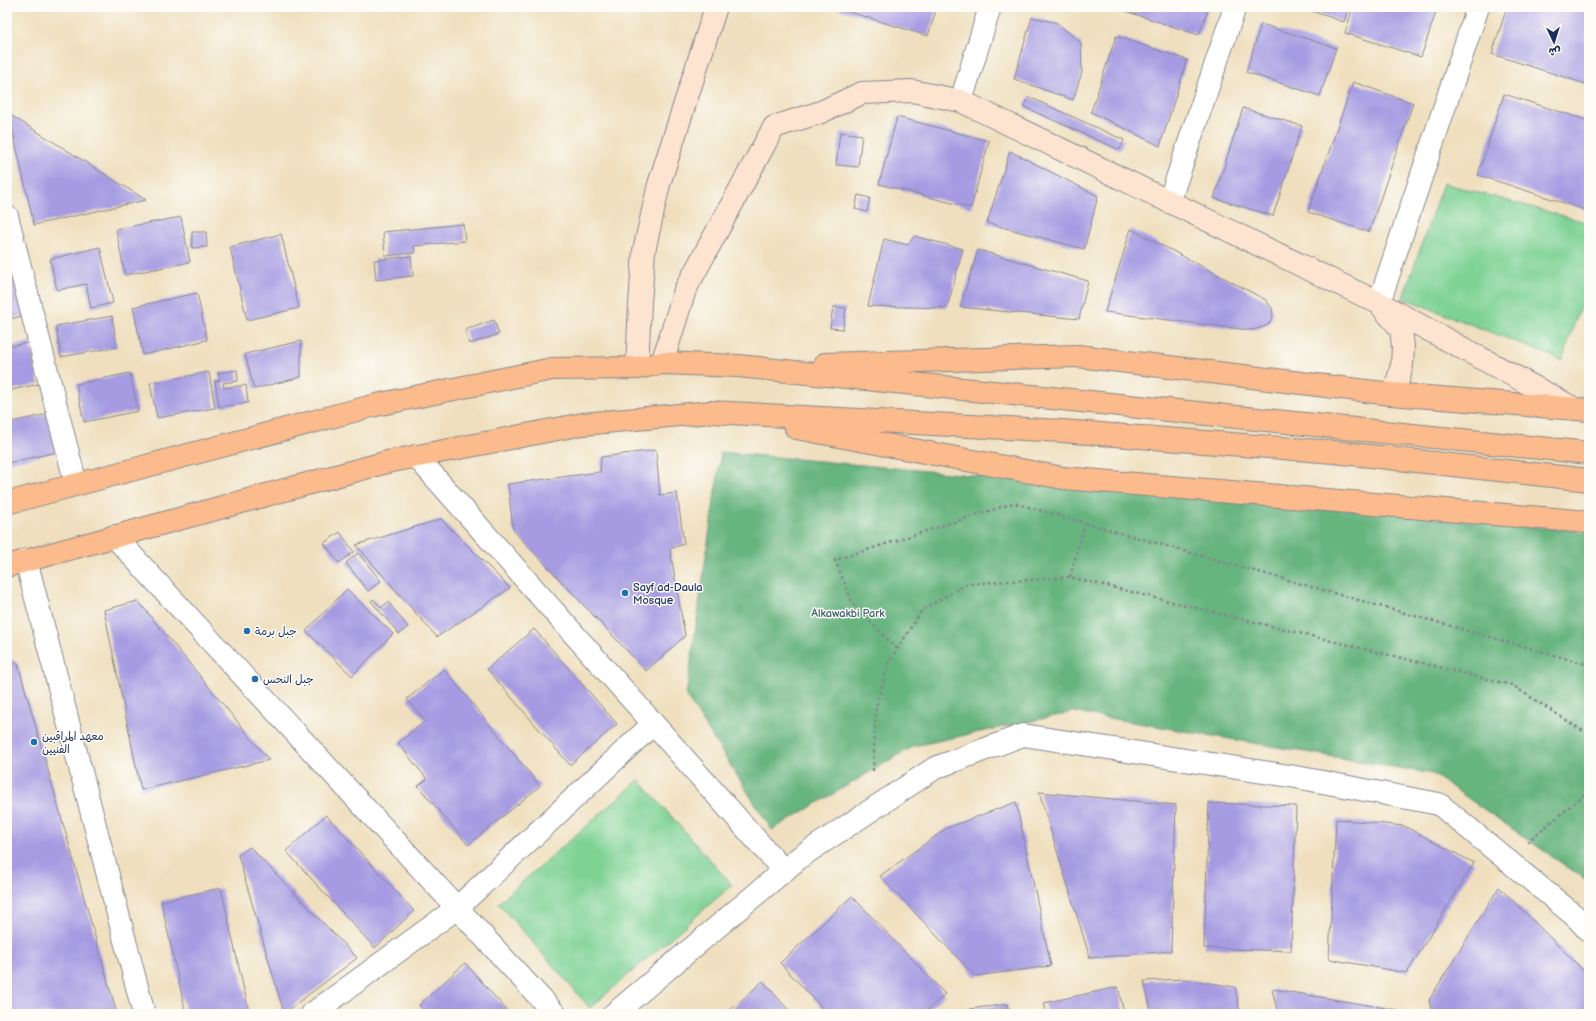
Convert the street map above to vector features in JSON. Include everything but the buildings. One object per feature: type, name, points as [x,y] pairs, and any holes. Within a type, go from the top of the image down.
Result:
[{"type":"main road","points":[[738,366],[1078,356],[1391,394],[1582,410]]},
{"type":"main road","points":[[7,503],[384,404],[552,369],[637,368],[662,363],[738,366],[1589,453]]},
{"type":"main road","points":[[711,412],[1063,478],[1589,522]]},
{"type":"main road","points":[[16,563],[379,464],[583,424],[711,412],[1117,435],[1334,452],[1589,480]]},
{"type":"street","points":[[637,368],[644,258],[649,229],[659,184],[716,7]]},
{"type":"street","points":[[961,101],[990,7]]},
{"type":"street","points":[[1169,202],[1235,7]]},
{"type":"street","points":[[1379,303],[1478,7]]},
{"type":"street","points":[[662,363],[685,290],[774,127],[821,112],[862,93],[912,92],[961,101],[1379,303],[1582,410]]},
{"type":"street","points":[[7,216],[76,484]]},
{"type":"street","points":[[1379,303],[1401,329],[1403,347],[1402,365],[1398,380],[1391,394]]},
{"type":"street","points":[[416,456],[784,871]]},
{"type":"street","points":[[114,536],[555,1014]]},
{"type":"street","points":[[16,563],[144,1014]]},
{"type":"street","points":[[312,1014],[457,908],[653,724]]},
{"type":"street","points":[[614,1014],[800,857],[935,768],[1023,735],[1296,777],[1439,804],[1575,916],[1589,931]]},
{"type":"path","points":[[897,649],[853,604],[835,560],[1014,503],[1589,665]]},
{"type":"path","points":[[1070,577],[1085,523]]},
{"type":"path","points":[[873,771],[876,707],[888,664],[922,610],[967,584],[1070,577],[1512,684],[1589,735]]},
{"type":"path","points":[[1508,861],[1528,840],[1589,791]]},
{"type":"green space","points":[[1443,183],[1589,223],[1589,281],[1562,360],[1403,298]]},
{"type":"green space","name":"Alkawakbi Park","points":[[721,452],[1589,532],[1589,882],[1433,774],[1074,712],[914,746],[772,830],[686,696]]},
{"type":"green space","points":[[639,780],[732,885],[590,1008],[498,903]]},
{"type":"place","name":"Sayf ad-Daula Mosque","points":[[625,593]]},
{"type":"place","name":"جبل برمة","points":[[247,631]]},
{"type":"place","name":"جبل النحس","points":[[255,679]]},
{"type":"place","name":"معهد المراقبين الفنيين","points":[[34,742]]}]
